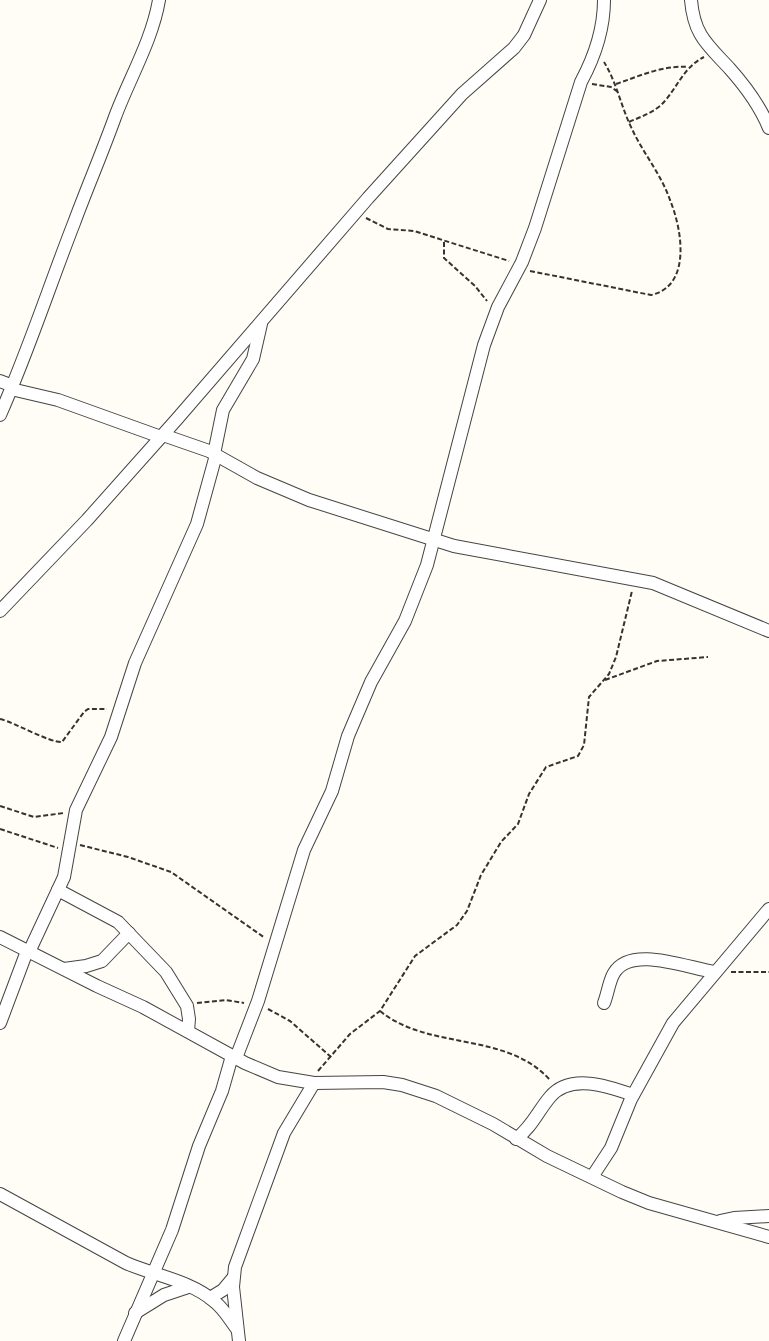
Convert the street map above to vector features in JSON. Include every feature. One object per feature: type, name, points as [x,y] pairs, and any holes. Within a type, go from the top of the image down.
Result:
[{"type":"street","points":[[0,415],[42,313],[74,221],[150,33],[159,0]]},
{"type":"street","points":[[0,611],[87,520],[262,323],[355,213],[462,94],[514,48],[524,35],[540,0]]},
{"type":"street","points":[[124,1341],[172,1230],[199,1146],[257,1005],[310,833],[332,791],[348,736],[371,682],[404,621],[427,565],[475,373],[496,313],[520,266],[536,228],[580,86],[596,50],[603,21],[604,0]]},
{"type":"street","points":[[691,0],[700,35],[713,54],[729,69],[756,101],[769,128]]},
{"type":"street","points":[[0,1023],[28,951],[58,890],[71,847],[76,810],[111,737],[135,663],[197,524],[215,454],[223,410],[253,359],[262,323]]},
{"type":"street","points":[[0,381],[12,388],[58,400],[162,436],[192,444],[215,454],[257,478],[309,500],[434,540],[474,550],[635,578],[678,592],[769,631]]},
{"type":"street","points":[[58,890],[118,922],[166,972],[188,1007],[188,1031]]},
{"type":"street","points":[[592,1177],[612,1148],[633,1095],[673,1024],[769,909]]},
{"type":"street","points":[[64,969],[86,966],[102,961],[129,933]]},
{"type":"street","points":[[0,937],[188,1031],[234,1057],[278,1077],[311,1083],[358,1081],[402,1085],[436,1096],[492,1124],[516,1139],[649,1203],[769,1237]]},
{"type":"street","points":[[604,1002],[615,972],[630,961],[644,959],[670,961],[716,971]]},
{"type":"street","points":[[238,1335],[233,1278],[240,1250],[284,1133],[311,1083]]},
{"type":"street","points":[[516,1139],[529,1128],[550,1096],[572,1084],[584,1084],[633,1095]]},
{"type":"street","points":[[0,1194],[126,1263],[167,1276],[210,1298],[220,1307],[238,1335]]},
{"type":"street","points":[[718,1222],[734,1218],[769,1216]]},
{"type":"street","points":[[210,1298],[223,1290],[233,1278]]},
{"type":"street","points":[[135,1313],[164,1295],[188,1287]]},
{"type":"path","points":[[355,213],[388,229],[414,232],[520,266],[605,284],[641,294],[660,293],[670,286],[680,262],[681,252],[671,202],[629,122],[616,84],[596,50]]},
{"type":"path","points":[[629,122],[648,115],[661,104],[688,67],[696,61],[713,54]]},
{"type":"path","points":[[616,84],[646,72],[670,67],[688,67]]},
{"type":"path","points":[[580,86],[603,85],[618,92]]},
{"type":"path","points":[[444,242],[444,258],[475,286],[496,313]]},
{"type":"path","points":[[311,1083],[350,1034],[380,1011],[415,956],[452,929],[467,911],[481,875],[501,842],[518,824],[529,794],[541,774],[553,763],[578,756],[584,745],[589,697],[609,674],[616,657],[635,578]]},
{"type":"path","points":[[603,680],[657,661],[708,657]]},
{"type":"path","points":[[0,719],[24,726],[58,742],[66,739],[79,717],[88,709],[104,708],[119,711]]},
{"type":"path","points":[[0,806],[34,816],[76,810]]},
{"type":"path","points":[[0,829],[71,847],[128,857],[171,872],[184,879],[274,947]]},
{"type":"path","points":[[716,971],[769,972]]},
{"type":"path","points":[[188,1007],[205,1000],[226,1000],[257,1005],[290,1021],[331,1057]]},
{"type":"path","points":[[380,1011],[414,1031],[471,1042],[527,1060],[539,1068],[558,1090]]}]
